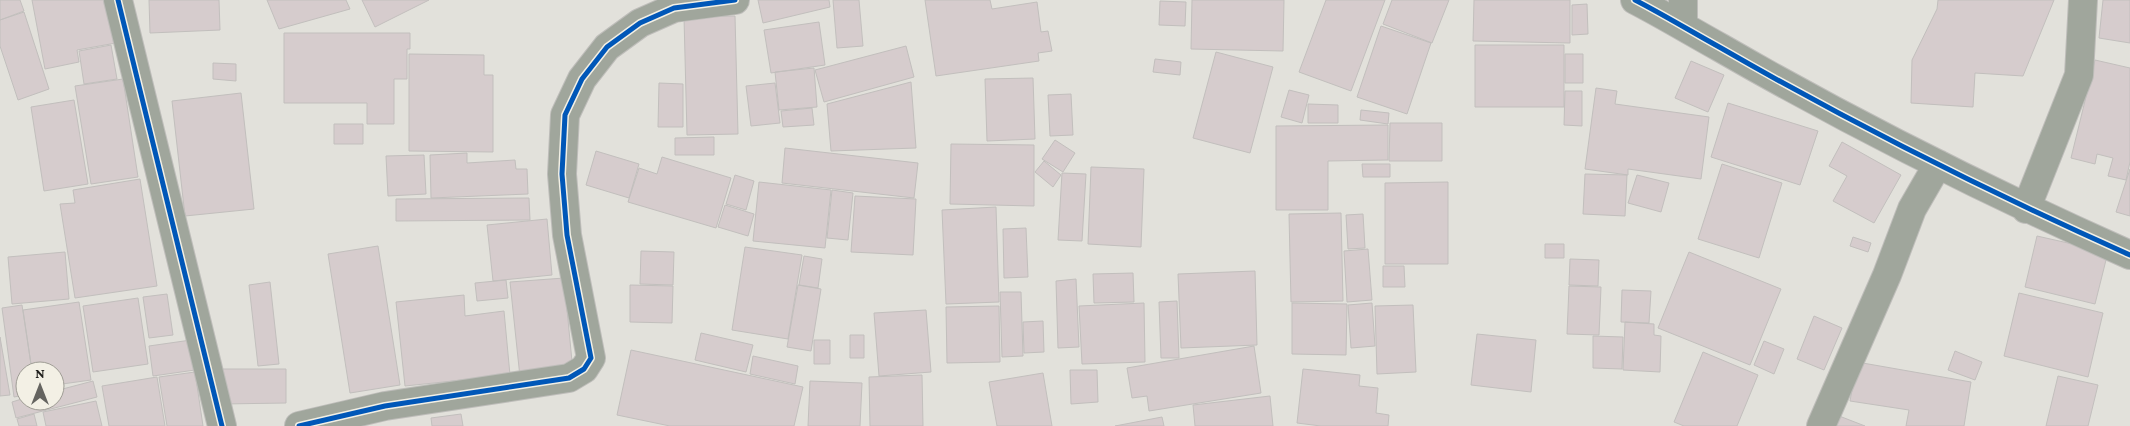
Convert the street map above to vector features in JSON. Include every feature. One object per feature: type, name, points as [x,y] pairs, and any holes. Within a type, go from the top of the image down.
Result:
[{"type":"street","points":[[118,0],[222,426]]},
{"type":"street","points":[[299,426],[385,406],[568,378],[584,369],[591,358],[586,324],[567,234],[562,174],[565,115],[582,80],[607,47],[640,23],[674,8],[735,0]]},
{"type":"street","points":[[1635,0],[1683,13],[1720,48],[2026,209],[2130,255]]},
{"type":"street","points":[[2026,209],[2079,75],[2083,0]]},
{"type":"street","points":[[1821,426],[1887,275],[1912,209],[1938,164]]},
{"type":"building","points":[[0,0],[20,0],[24,11],[0,20]]},
{"type":"building","points":[[32,0],[108,0],[116,43],[77,50],[79,62],[45,69]]},
{"type":"building","points":[[149,0],[219,0],[220,30],[150,33]]},
{"type":"building","points":[[267,0],[346,0],[350,9],[279,29]]},
{"type":"building","points":[[362,0],[429,0],[375,27]]},
{"type":"building","points":[[758,0],[829,0],[830,7],[763,23]]},
{"type":"building","points":[[833,0],[859,0],[863,46],[837,48]]},
{"type":"building","points":[[925,0],[990,0],[992,9],[1037,2],[1041,32],[1048,31],[1052,51],[1038,53],[1039,61],[936,76]]},
{"type":"building","points":[[1192,0],[1284,0],[1283,51],[1191,49]]},
{"type":"building","points":[[1326,0],[1385,0],[1351,91],[1299,72]]},
{"type":"building","points":[[1392,0],[1449,0],[1432,43],[1383,24]]},
{"type":"building","points":[[1474,0],[1570,0],[1570,43],[1473,41]]},
{"type":"building","points":[[1938,0],[2054,0],[2023,76],[1975,73],[1973,107],[1911,103],[1912,60],[1937,9]]},
{"type":"building","points":[[2103,0],[2130,0],[2130,43],[2099,38]]},
{"type":"building","points":[[1160,1],[1186,2],[1185,26],[1159,25]]},
{"type":"building","points":[[1587,4],[1588,34],[1572,35],[1572,5]]},
{"type":"building","points":[[24,12],[49,89],[18,100],[0,46],[0,20]]},
{"type":"building","points":[[735,16],[738,134],[687,135],[684,17]]},
{"type":"building","points":[[819,22],[825,65],[771,73],[764,30]]},
{"type":"building","points":[[1381,26],[1431,43],[1407,114],[1357,97]]},
{"type":"building","points":[[284,33],[410,33],[410,49],[407,49],[407,79],[394,79],[394,124],[367,124],[367,103],[284,103]]},
{"type":"building","points":[[111,45],[117,79],[84,84],[79,51]]},
{"type":"building","points":[[1475,45],[1564,45],[1564,107],[1475,107]]},
{"type":"building","points":[[906,46],[914,77],[824,102],[815,70]]},
{"type":"building","points":[[1216,52],[1273,67],[1250,153],[1193,138]]},
{"type":"building","points":[[409,54],[484,55],[484,75],[493,75],[493,152],[409,151]]},
{"type":"building","points":[[1565,54],[1583,54],[1583,83],[1565,83]]},
{"type":"building","points":[[1155,59],[1181,62],[1180,75],[1153,72]]},
{"type":"building","points":[[2095,60],[2130,68],[2130,162],[2126,180],[2108,176],[2113,158],[2097,154],[2095,164],[2071,158]]},
{"type":"building","points":[[1691,61],[1724,75],[1708,112],[1675,98]]},
{"type":"building","points":[[213,63],[236,64],[236,81],[213,79]]},
{"type":"building","points":[[814,68],[817,107],[779,110],[775,72]]},
{"type":"building","points":[[1033,78],[1035,139],[987,141],[985,79]]},
{"type":"building","points":[[123,79],[138,177],[91,184],[75,86]]},
{"type":"building","points":[[911,82],[916,148],[831,151],[827,104]]},
{"type":"building","points":[[659,83],[683,84],[683,127],[658,127]]},
{"type":"building","points":[[775,83],[780,123],[751,126],[746,86]]},
{"type":"building","points":[[1596,88],[1617,91],[1615,104],[1709,117],[1701,179],[1628,169],[1628,175],[1585,169]]},
{"type":"building","points":[[1289,90],[1309,95],[1302,123],[1281,117]]},
{"type":"building","points":[[1565,91],[1582,91],[1582,126],[1564,125]]},
{"type":"building","points":[[241,93],[254,209],[185,216],[172,101]]},
{"type":"building","points":[[1071,94],[1073,135],[1050,136],[1048,95]]},
{"type":"building","points":[[74,100],[88,184],[44,191],[31,107]]},
{"type":"building","points":[[1728,103],[1818,131],[1800,185],[1711,157]]},
{"type":"building","points":[[1308,104],[1338,105],[1338,123],[1308,123]]},
{"type":"building","points":[[812,108],[814,125],[783,127],[781,111]]},
{"type":"building","points":[[1361,110],[1389,113],[1388,124],[1360,120]]},
{"type":"building","points":[[1390,123],[1442,123],[1442,161],[1389,161]]},
{"type":"building","points":[[334,124],[363,124],[363,144],[334,144]]},
{"type":"building","points":[[1388,125],[1388,160],[1328,161],[1328,210],[1276,210],[1276,126]]},
{"type":"building","points":[[714,137],[714,155],[675,155],[675,138]]},
{"type":"building","points":[[1055,140],[1075,153],[1063,172],[1042,159]]},
{"type":"building","points":[[1842,142],[1901,175],[1874,223],[1833,201],[1847,176],[1829,166]]},
{"type":"building","points":[[951,144],[1034,145],[1034,206],[950,204]]},
{"type":"building","points":[[785,148],[918,163],[914,198],[782,183]]},
{"type":"building","points":[[596,151],[639,164],[629,198],[586,185]]},
{"type":"building","points":[[467,153],[467,163],[515,160],[516,169],[527,169],[528,194],[431,198],[430,155]]},
{"type":"building","points":[[424,155],[426,194],[388,196],[386,156]]},
{"type":"building","points":[[662,157],[731,178],[716,228],[628,202],[639,168],[657,174]]},
{"type":"building","points":[[1044,161],[1061,175],[1053,187],[1035,172]]},
{"type":"building","points":[[1362,164],[1390,164],[1390,177],[1363,177]]},
{"type":"building","points":[[1722,164],[1782,183],[1759,258],[1698,239]]},
{"type":"building","points":[[1091,167],[1144,169],[1141,247],[1088,244]]},
{"type":"building","points":[[2130,169],[2130,216],[2116,212]]},
{"type":"building","points":[[1062,173],[1086,174],[1082,241],[1058,240]]},
{"type":"building","points":[[1585,174],[1627,175],[1625,216],[1583,214]]},
{"type":"building","points":[[735,175],[754,181],[746,210],[726,204]]},
{"type":"building","points":[[1637,175],[1669,183],[1661,212],[1628,203]]},
{"type":"building","points":[[140,179],[157,286],[75,298],[60,204],[75,203],[73,190]]},
{"type":"building","points":[[759,182],[831,190],[825,248],[753,241]]},
{"type":"building","points":[[1448,182],[1448,264],[1385,264],[1385,183]]},
{"type":"building","points":[[832,190],[853,193],[848,240],[827,238]]},
{"type":"building","points":[[855,196],[916,199],[913,255],[851,252]]},
{"type":"building","points":[[529,198],[530,220],[396,221],[396,199]]},
{"type":"building","points":[[725,205],[754,214],[748,236],[718,227]]},
{"type":"building","points":[[996,207],[999,302],[946,304],[942,210]]},
{"type":"building","points":[[1341,213],[1343,301],[1291,302],[1289,214]]},
{"type":"building","points":[[1363,214],[1365,248],[1348,249],[1346,215]]},
{"type":"building","points":[[547,219],[552,275],[493,281],[487,225]]},
{"type":"building","points":[[1026,228],[1028,277],[1004,278],[1003,229]]},
{"type":"building","points":[[2037,236],[2108,252],[2095,304],[2025,287]]},
{"type":"building","points":[[1853,237],[1871,243],[1868,252],[1850,246]]},
{"type":"building","points":[[1545,244],[1564,244],[1564,258],[1545,258]]},
{"type":"building","points":[[378,246],[400,385],[350,393],[328,254]]},
{"type":"building","points":[[745,247],[802,255],[788,339],[732,330]]},
{"type":"building","points":[[1368,249],[1372,300],[1347,302],[1344,251]]},
{"type":"building","points":[[641,251],[674,252],[673,285],[640,284]]},
{"type":"building","points":[[65,252],[69,299],[12,304],[8,257]]},
{"type":"building","points":[[1689,252],[1781,289],[1750,365],[1658,328]]},
{"type":"building","points":[[804,256],[822,259],[818,288],[799,285]]},
{"type":"building","points":[[1570,259],[1599,260],[1598,286],[1569,285]]},
{"type":"building","points":[[1383,266],[1404,266],[1405,287],[1383,287]]},
{"type":"building","points":[[1255,271],[1257,345],[1181,348],[1178,274]]},
{"type":"building","points":[[1133,273],[1134,302],[1094,303],[1093,274]]},
{"type":"building","points":[[564,278],[573,372],[520,377],[510,282]]},
{"type":"building","points":[[1076,279],[1079,347],[1058,348],[1056,281]]},
{"type":"building","points":[[506,280],[508,298],[477,301],[475,283]]},
{"type":"building","points":[[270,282],[279,364],[258,366],[249,285]]},
{"type":"building","points":[[630,285],[673,286],[672,323],[630,322]]},
{"type":"building","points":[[798,285],[821,289],[811,351],[787,347]]},
{"type":"building","points":[[1569,286],[1601,287],[1599,335],[1567,334]]},
{"type":"building","points":[[1622,290],[1651,291],[1649,323],[1621,322]]},
{"type":"building","points":[[1000,292],[1021,292],[1023,356],[1002,357]]},
{"type":"building","points":[[2019,293],[2103,313],[2088,377],[2004,356]]},
{"type":"building","points":[[167,294],[173,335],[149,338],[143,297]]},
{"type":"building","points":[[464,295],[465,316],[504,311],[510,375],[405,386],[396,302]]},
{"type":"building","points":[[138,298],[148,364],[93,372],[83,306]]},
{"type":"building","points":[[1177,301],[1179,358],[1161,358],[1159,302]]},
{"type":"building","points":[[79,302],[91,380],[65,384],[65,361],[31,361],[23,310]]},
{"type":"building","points":[[1144,303],[1145,362],[1082,364],[1079,306]]},
{"type":"building","points":[[1292,303],[1347,304],[1346,355],[1292,354]]},
{"type":"building","points":[[1372,303],[1375,346],[1351,348],[1348,305]]},
{"type":"building","points":[[22,305],[30,361],[15,361],[14,397],[2,308]]},
{"type":"building","points":[[1413,305],[1416,372],[1377,374],[1375,306]]},
{"type":"building","points":[[999,306],[1000,362],[947,363],[946,307]]},
{"type":"building","points":[[926,310],[931,372],[879,376],[874,313]]},
{"type":"building","points":[[1814,316],[1842,328],[1824,370],[1797,359]]},
{"type":"building","points":[[1043,321],[1044,352],[1024,353],[1023,322]]},
{"type":"building","points":[[1625,322],[1654,324],[1654,335],[1661,336],[1660,372],[1623,370]]},
{"type":"building","points":[[701,333],[753,345],[746,372],[695,360]]},
{"type":"building","points":[[1477,334],[1536,340],[1531,392],[1471,385]]},
{"type":"building","points":[[850,335],[864,335],[864,358],[850,358]]},
{"type":"building","points":[[1593,336],[1623,337],[1622,369],[1593,368]]},
{"type":"building","points":[[0,337],[10,395],[0,396]]},
{"type":"building","points":[[191,340],[195,370],[153,376],[149,346]]},
{"type":"building","points":[[814,340],[830,340],[830,364],[814,364]]},
{"type":"building","points":[[1764,341],[1784,349],[1774,374],[1754,365]]},
{"type":"building","points":[[1254,346],[1261,393],[1149,411],[1147,396],[1132,398],[1127,368]]},
{"type":"building","points":[[631,350],[803,387],[794,426],[670,426],[617,415]]},
{"type":"building","points":[[1955,351],[1982,362],[1975,380],[1948,370]]},
{"type":"building","points":[[1703,352],[1758,375],[1737,426],[1684,426],[1674,422]]},
{"type":"building","points":[[753,356],[798,366],[795,384],[750,374]]},
{"type":"building","points":[[1857,362],[1971,382],[1964,426],[1906,426],[1909,410],[1850,401]]},
{"type":"building","points":[[222,369],[286,369],[286,403],[223,404]]},
{"type":"building","points":[[1303,369],[1360,375],[1359,386],[1378,388],[1376,413],[1389,415],[1388,426],[1321,426],[1297,423]]},
{"type":"building","points":[[1070,370],[1097,370],[1098,402],[1071,404]]},
{"type":"building","points":[[195,372],[203,426],[167,426],[159,377]]},
{"type":"building","points":[[1043,373],[1052,426],[997,426],[989,382]]},
{"type":"building","points":[[922,375],[923,426],[870,426],[869,377]]},
{"type":"building","points":[[2058,376],[2098,385],[2088,426],[2046,426]]},
{"type":"building","points":[[157,377],[165,426],[109,426],[102,386]]},
{"type":"building","points":[[93,381],[97,397],[65,405],[65,388]]},
{"type":"building","points":[[810,381],[862,383],[860,426],[808,426]]},
{"type":"building","points":[[1270,396],[1273,426],[1195,426],[1193,405]]},
{"type":"building","points":[[15,401],[15,411],[43,411],[16,418],[12,402]]},
{"type":"building","points":[[96,401],[102,426],[46,426],[43,412],[65,411],[65,407]]},
{"type":"building","points":[[34,414],[37,426],[19,426],[17,419]]},
{"type":"building","points":[[461,414],[463,426],[432,426],[431,418]]},
{"type":"building","points":[[1834,414],[1865,426],[1830,426]]},
{"type":"building","points":[[1162,417],[1164,426],[1115,426]]},
{"type":"cycle path","points":[[118,0],[222,426]]},
{"type":"cycle path","points":[[299,426],[385,406],[569,378],[584,369],[591,358],[567,235],[562,174],[565,115],[582,79],[607,47],[640,23],[674,8],[735,0]]},
{"type":"cycle path","points":[[1635,0],[1872,131],[2026,207],[2130,255]]}]
